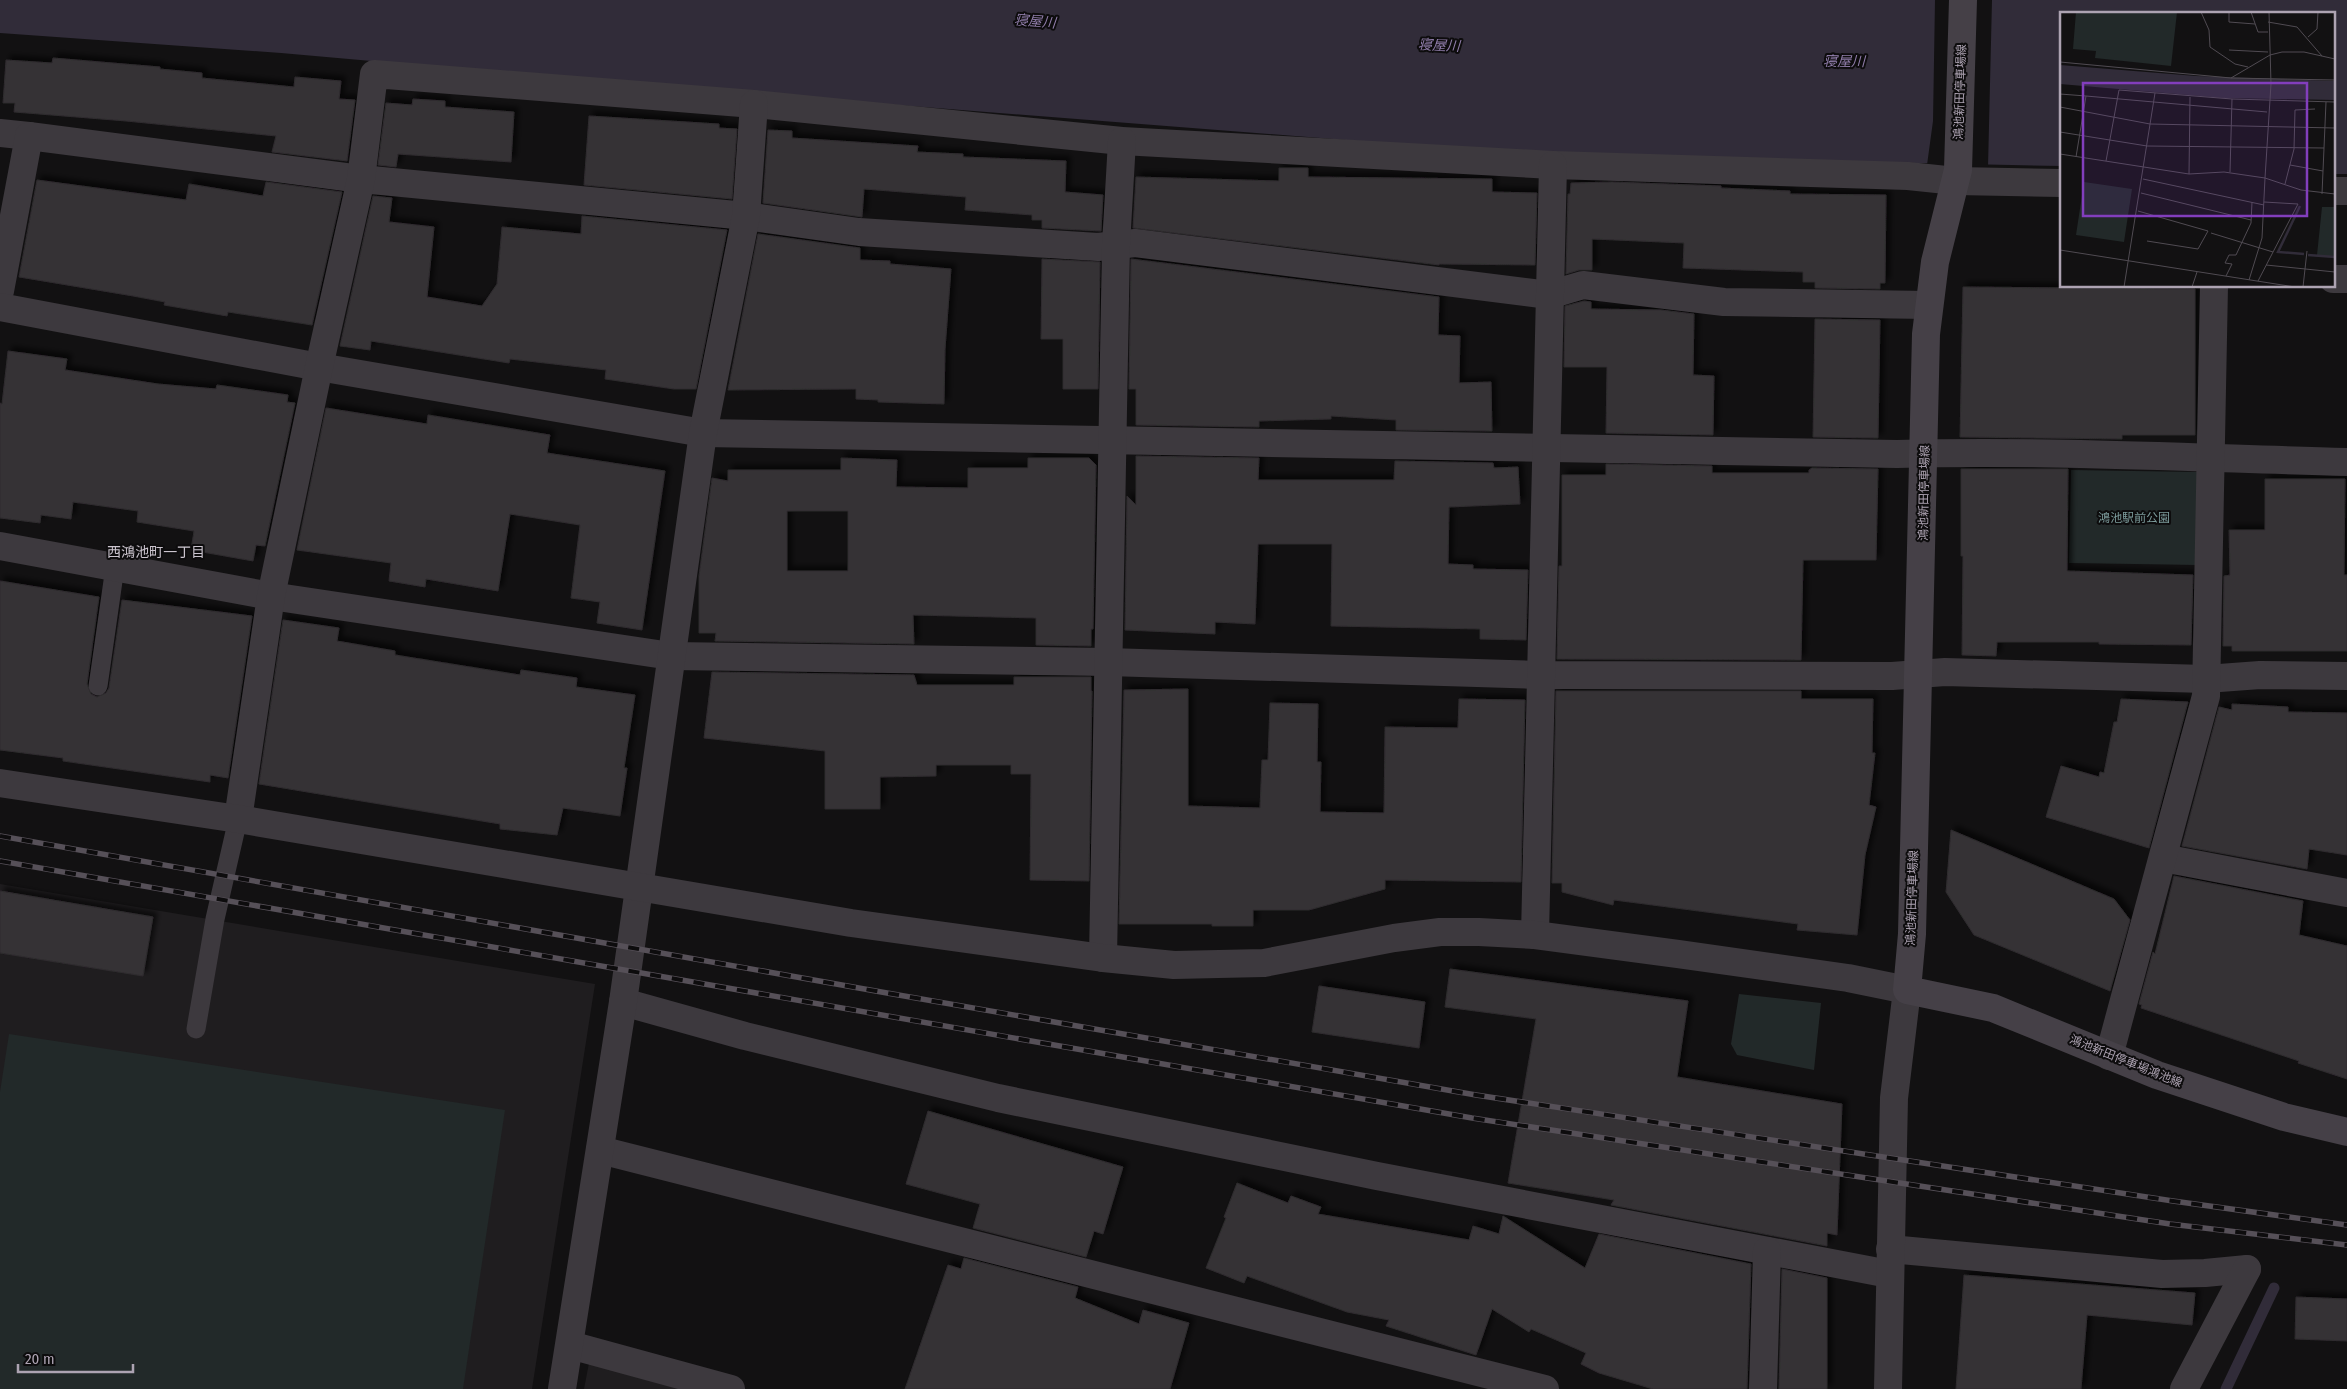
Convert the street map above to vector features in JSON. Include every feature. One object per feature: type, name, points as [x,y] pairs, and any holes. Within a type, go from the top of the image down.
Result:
[{"type":"main road","name":"鴻池新田停車場線","points":[[1907,990],[1912,934],[1928,305],[1935,262],[1957,176],[1963,0]]},
{"type":"main road","name":"鴻池新田停車場鴻池線","points":[[1907,990],[1993,1008],[2157,1075],[2216,1096],[2284,1117],[2347,1132]]},
{"type":"street","points":[[238,819],[271,596],[361,179],[374,74],[754,104],[1122,141],[1553,165],[1957,176],[2060,184]]},
{"type":"street","points":[[562,1389],[622,1002],[703,433],[746,216],[754,104]]},
{"type":"street","points":[[0,133],[361,179],[746,216],[859,232],[1098,246],[1145,244],[1549,295],[1583,285],[1724,302],[1928,305]]},
{"type":"street","points":[[0,291],[29,136]]},
{"type":"street","points":[[1103,958],[1116,245],[1122,141]]},
{"type":"street","points":[[1535,935],[1540,675],[1548,447],[1549,295],[1553,165]]},
{"type":"street","points":[[2334,191],[2347,191]]},
{"type":"street","points":[[2334,279],[2347,279]]},
{"type":"street","points":[[2109,1056],[2206,696],[2214,288]]},
{"type":"street","points":[[0,307],[319,367],[703,433],[2210,458],[2347,462]]},
{"type":"street","points":[[0,546],[271,596],[671,656],[1108,662],[1540,675],[1892,676],[1954,673],[2206,679],[2260,675],[2347,676]]},
{"type":"street","points":[[0,783],[238,819],[851,923],[1103,958],[1174,965],[1264,964],[1367,942],[1431,933],[1479,932],[1535,935],[1848,978],[1907,990],[1894,1098],[1888,1389]]},
{"type":"street","points":[[2163,858],[2347,893]]},
{"type":"street","points":[[622,1002],[744,1036],[998,1098],[1377,1176],[1767,1251],[1890,1262],[2162,1274],[2205,1273],[2247,1268],[2184,1389]]},
{"type":"street","points":[[600,1150],[1545,1389]]},
{"type":"street","points":[[1763,1389],[1767,1251]]},
{"type":"street","points":[[570,1345],[731,1389]]},
{"type":"lane","points":[[98,686],[116,567]]},
{"type":"lane","points":[[196,1029],[215,919],[238,819]]},
{"type":"shaded area","points":[[0,884],[595,984],[532,1389],[0,1389]]},
{"type":"shaded area","points":[[589,1363],[685,1389],[584,1389]]},
{"type":"green space","name":"鴻池駅前公園","points":[[2071,470],[2198,472],[2197,565],[2069,563]]},
{"type":"green space","points":[[1739,994],[1821,1003],[1814,1070],[1737,1055],[1731,1044]]},
{"type":"green space","points":[[9,1034],[505,1110],[463,1389],[0,1389],[0,1092]]},
{"type":"water","name":"寝屋川","points":[[0,0],[2347,0],[2347,174],[2334,174],[2334,12],[2060,12],[2060,166],[1537,155],[655,86],[281,53],[0,33]]},
{"type":"pier","points":[[1935,0],[1992,0],[1988,167],[1927,165],[1933,121]]},
{"type":"building","points":[[53,58],[160,67],[160,69],[202,73],[202,78],[294,87],[295,77],[341,81],[339,99],[355,100],[347,161],[272,152],[276,136],[14,112],[15,103],[3,103],[6,60],[52,63]]},
{"type":"building","points":[[413,99],[445,101],[445,107],[514,112],[511,162],[398,154],[396,167],[378,165],[386,103],[412,105]]},
{"type":"building","points":[[589,116],[719,124],[719,128],[737,129],[732,199],[584,185]]},
{"type":"building","points":[[768,130],[792,131],[792,138],[918,146],[917,152],[963,154],[963,157],[1066,161],[1065,192],[1103,195],[1101,231],[1042,228],[1042,220],[1032,220],[1032,215],[965,210],[966,197],[864,189],[862,217],[763,203]]},
{"type":"building","points":[[1279,168],[1308,168],[1308,177],[1492,179],[1492,192],[1537,193],[1535,265],[1439,265],[1133,228],[1136,177],[1279,181]]},
{"type":"building","points":[[37,180],[186,200],[189,184],[263,196],[266,182],[342,192],[312,325],[228,312],[227,316],[164,305],[165,302],[133,296],[19,277]]},
{"type":"building","points":[[1612,182],[1721,186],[1721,188],[1790,191],[1790,194],[1886,195],[1885,283],[1880,283],[1880,289],[1815,288],[1815,282],[1803,282],[1803,272],[1683,268],[1684,243],[1592,239],[1592,270],[1579,270],[1566,274],[1568,194],[1570,194],[1571,183]]},
{"type":"building","points":[[373,196],[392,198],[389,222],[434,227],[427,297],[482,306],[497,284],[502,227],[581,234],[582,216],[727,230],[696,389],[674,389],[605,379],[606,370],[510,359],[509,363],[371,341],[370,350],[340,346]]},
{"type":"building","points":[[758,234],[860,248],[860,260],[890,261],[890,264],[951,269],[945,349],[944,404],[878,402],[878,400],[856,399],[856,389],[728,390]]},
{"type":"building","points":[[1042,259],[1100,262],[1098,389],[1063,389],[1063,339],[1041,339]]},
{"type":"building","points":[[1131,259],[1439,297],[1438,335],[1460,336],[1459,383],[1491,382],[1492,431],[1396,430],[1396,420],[1331,416],[1331,419],[1259,421],[1259,427],[1136,425],[1136,389],[1129,389]]},
{"type":"building","points":[[1963,287],[2195,289],[2195,435],[2122,435],[2122,439],[1960,437]]},
{"type":"building","points":[[1584,301],[1591,302],[1591,309],[1661,310],[1694,314],[1693,375],[1714,376],[1713,435],[1606,433],[1607,367],[1564,367],[1565,306]]},
{"type":"building","points":[[1815,319],[1880,320],[1878,438],[1813,437]]},
{"type":"building","points":[[8,351],[67,359],[65,370],[158,384],[216,389],[217,385],[288,395],[287,402],[295,403],[265,546],[256,545],[253,561],[191,550],[194,531],[137,522],[138,511],[73,502],[71,519],[41,515],[40,523],[0,518],[0,403],[2,404]]},
{"type":"building","points":[[326,408],[427,424],[428,415],[550,435],[547,453],[665,471],[642,630],[597,623],[600,602],[571,598],[580,525],[510,514],[498,591],[426,579],[425,587],[389,581],[391,563],[297,550]]},
{"type":"building","points":[[1136,456],[1259,458],[1258,480],[1394,480],[1395,461],[1493,463],[1494,468],[1518,467],[1520,504],[1449,507],[1448,564],[1473,565],[1473,569],[1528,570],[1526,640],[1480,639],[1480,629],[1331,626],[1332,544],[1258,544],[1255,624],[1215,622],[1215,634],[1125,630],[1127,496],[1136,505]]},
{"type":"building","points":[[841,458],[897,460],[896,487],[968,488],[968,468],[1028,468],[1028,458],[1089,458],[1096,465],[1093,629],[1091,629],[1091,646],[1036,645],[1036,618],[913,615],[914,644],[715,641],[716,633],[699,633],[699,576],[712,478],[728,481],[728,470],[841,470]],"holes":[[[787,511],[848,511],[848,571],[787,571]]]},
{"type":"building","points":[[1606,464],[1712,466],[1712,473],[1809,473],[1809,470],[1812,468],[1878,469],[1876,560],[1803,560],[1801,660],[1557,659],[1559,566],[1562,566],[1562,475],[1606,475]]},
{"type":"building","points":[[1961,469],[2068,469],[2067,571],[2193,575],[2191,645],[2099,644],[2099,642],[1997,642],[1996,656],[1962,655],[1963,556],[1961,556]]},
{"type":"building","points":[[2265,479],[2345,479],[2344,575],[2347,575],[2347,651],[2232,651],[2232,646],[2223,646],[2224,576],[2230,575],[2229,530],[2265,530]]},
{"type":"building","points":[[0,581],[99,597],[87,684],[91,694],[97,697],[106,693],[109,688],[122,600],[252,616],[228,778],[210,775],[210,782],[63,761],[63,758],[0,750]]},
{"type":"building","points":[[283,620],[339,628],[337,641],[395,651],[395,655],[520,675],[521,670],[577,678],[576,687],[635,695],[624,768],[627,768],[620,816],[563,808],[557,835],[500,829],[500,824],[259,784]]},
{"type":"building","points":[[712,672],[914,675],[917,685],[1014,685],[1014,677],[1091,677],[1089,881],[1030,880],[1031,774],[1011,774],[1011,765],[936,765],[936,776],[880,777],[880,809],[825,809],[825,751],[704,738]]},
{"type":"building","points":[[1188,689],[1188,806],[1260,808],[1262,760],[1268,760],[1270,703],[1318,704],[1317,762],[1321,762],[1320,812],[1384,813],[1385,727],[1458,728],[1459,699],[1525,700],[1521,882],[1385,880],[1385,889],[1309,910],[1253,910],[1253,926],[1119,924],[1124,690]]},
{"type":"building","points":[[1556,691],[1801,691],[1801,699],[1873,699],[1872,753],[1875,753],[1869,805],[1876,807],[1865,855],[1857,935],[1797,930],[1798,924],[1614,900],[1613,905],[1562,892],[1562,883],[1552,883]]},
{"type":"building","points":[[2121,699],[2188,702],[2149,848],[2046,817],[2061,766],[2099,777],[2100,772],[2104,773],[2114,722],[2117,722]]},
{"type":"building","points":[[2232,704],[2288,707],[2288,712],[2347,713],[2347,855],[2309,849],[2307,869],[2182,846],[2219,707],[2232,710]]},
{"type":"building","points":[[1951,830],[2114,899],[2130,920],[2110,991],[1974,935],[1946,892]]},
{"type":"building","points":[[2174,876],[2303,901],[2299,935],[2347,946],[2347,1079],[2141,1008],[2142,1005],[2139,1004],[2153,952],[2155,954]]},
{"type":"building","points":[[0,891],[153,917],[143,976],[0,953]]},
{"type":"building","points":[[1450,969],[1688,1001],[1677,1077],[1842,1104],[1837,1235],[1827,1233],[1827,1246],[1611,1205],[1614,1200],[1508,1183],[1536,1019],[1445,1007]]},
{"type":"building","points":[[1319,986],[1425,1002],[1419,1048],[1312,1032]]},
{"type":"building","points":[[928,1111],[1123,1167],[1103,1234],[1094,1231],[1086,1257],[973,1228],[980,1204],[906,1184]]},
{"type":"building","points":[[1237,1183],[1288,1203],[1291,1196],[1321,1207],[1318,1214],[1469,1240],[1473,1226],[1499,1234],[1503,1216],[1585,1268],[1599,1234],[1751,1264],[1747,1389],[1653,1389],[1599,1373],[1581,1364],[1586,1353],[1531,1329],[1529,1332],[1492,1309],[1476,1355],[1386,1326],[1389,1320],[1347,1312],[1247,1276],[1244,1283],[1206,1268],[1226,1218],[1224,1217]]},
{"type":"building","points":[[964,1258],[1078,1287],[1075,1298],[1139,1324],[1143,1310],[1189,1323],[1170,1389],[905,1389],[948,1265],[961,1269]]},
{"type":"building","points":[[1782,1269],[1827,1278],[1827,1389],[1779,1389]]},
{"type":"building","points":[[1964,1275],[2195,1293],[2192,1325],[2087,1315],[2081,1389],[1956,1389]]},
{"type":"building","points":[[2296,1297],[2347,1299],[2347,1341],[2295,1339]]},
{"type":"waterway","points":[[2226,1389],[2274,1288]]},
{"type":"railway","points":[[0,836],[1476,1095],[2173,1201],[2347,1225]]},
{"type":"railway","points":[[0,861],[1472,1118],[2170,1224],[2347,1245]]},
{"type":"district","name":"西鴻池町一丁目","points":[[156,552]]}]
